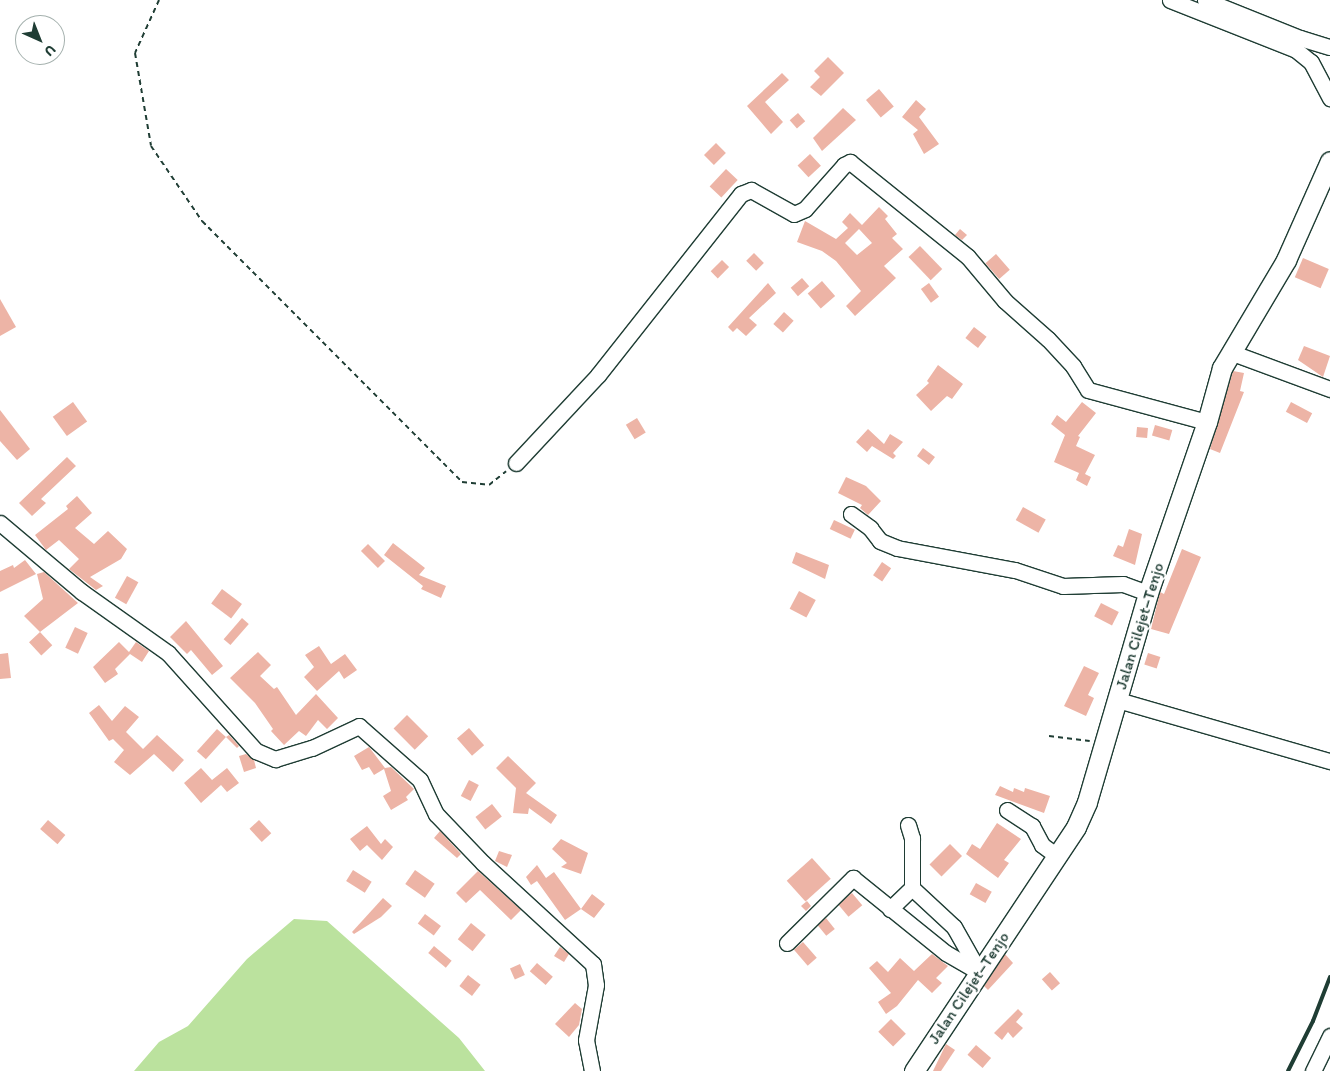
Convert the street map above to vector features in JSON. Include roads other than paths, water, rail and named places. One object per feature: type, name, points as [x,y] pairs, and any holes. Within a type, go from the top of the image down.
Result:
[{"type":"main road","name":"Jalan Cilejet–Tenjo","points":[[914,1071],[1076,827],[1087,802],[1148,592],[1207,422],[1216,385],[1230,352],[1286,260],[1330,161]]},
{"type":"street","points":[[1170,0],[1296,50],[1311,62],[1330,98]]},
{"type":"street","points":[[1205,0],[1325,46],[1311,62]]},
{"type":"street","points":[[1238,0],[1244,16]]},
{"type":"street","points":[[516,463],[598,375],[740,194],[751,190],[794,214],[805,208],[844,165],[850,162],[968,257],[1005,301],[1066,358],[1088,390],[1207,422]]},
{"type":"street","points":[[1230,352],[1330,389]]},
{"type":"street","points":[[851,514],[870,528],[880,542],[897,548],[1015,570],[1063,586],[1123,584],[1148,592]]},
{"type":"street","points":[[0,523],[82,592],[168,653],[256,751],[268,758],[312,748],[359,726],[372,735],[420,780],[436,814],[483,863],[593,964],[596,985],[586,1040],[592,1071]]},
{"type":"street","points":[[1118,700],[1330,761]]},
{"type":"street","points":[[1007,810],[1032,826],[1042,845],[1057,856]]},
{"type":"street","points":[[890,909],[912,888],[912,838],[908,825]]},
{"type":"street","points":[[788,944],[850,879],[856,880],[946,953],[980,973]]},
{"type":"street","points":[[912,888],[954,927],[980,973]]},
{"type":"street","points":[[1312,1071],[1330,1036]]},
{"type":"railway","points":[[1288,1071],[1313,1021],[1330,977]]}]
